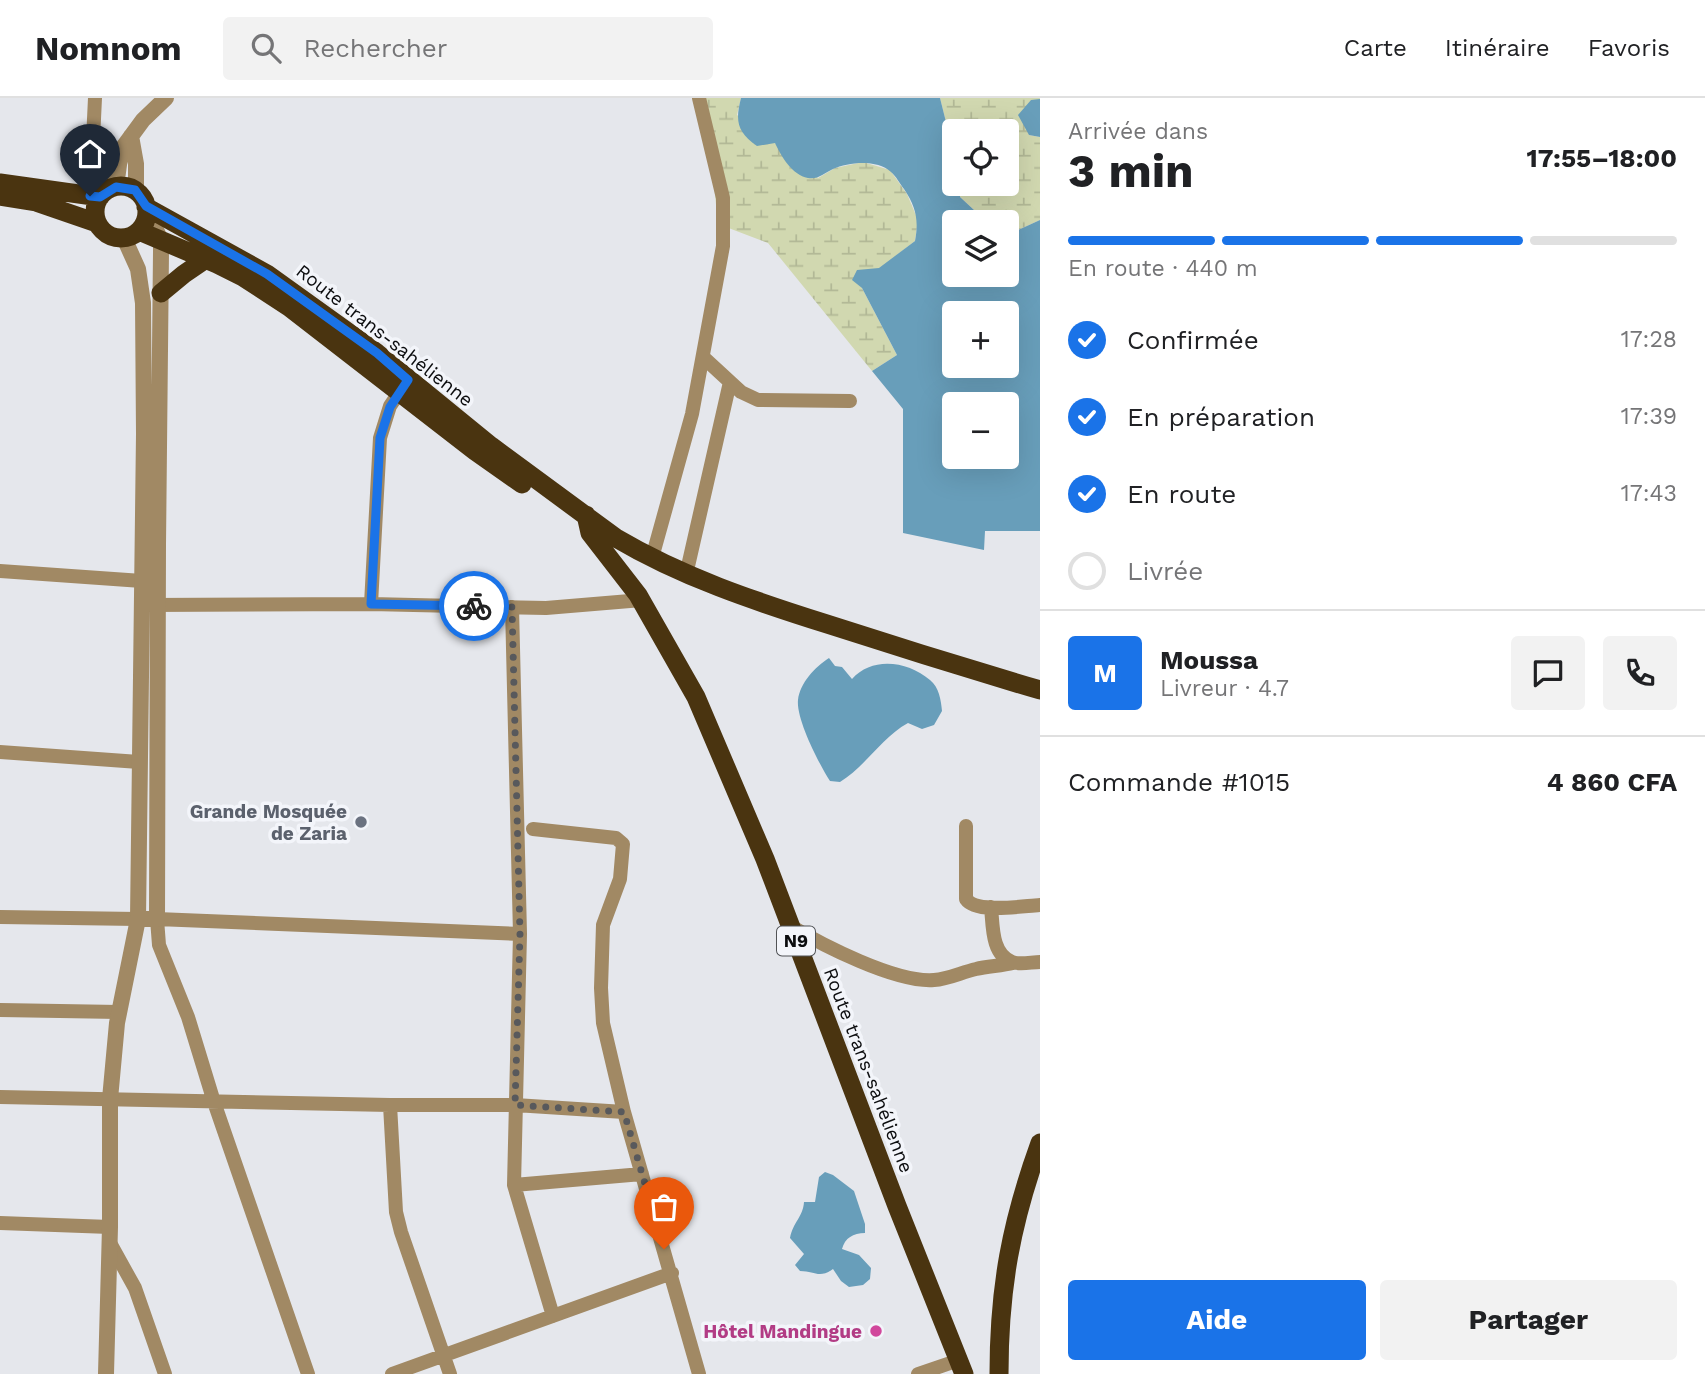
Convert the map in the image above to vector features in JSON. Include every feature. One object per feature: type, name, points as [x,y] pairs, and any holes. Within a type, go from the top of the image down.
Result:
[{"type":"highway","name":"Route trans-sahélienne","points":[[0,183],[119,194],[267,274],[377,353],[404,386]]},
{"type":"highway","points":[[97,223],[95,211],[119,194],[146,219],[131,235]]},
{"type":"highway","name":"Route trans-sahélienne","points":[[0,196],[36,202],[97,223],[108,235],[131,235],[161,241],[243,277],[491,446],[587,522],[686,575],[762,603],[1040,690]]},
{"type":"highway","points":[[161,293],[206,259]]},
{"type":"highway","name":"Route trans-sahélienne","points":[[587,522],[642,600],[696,697],[765,859],[961,1367]]},
{"type":"highway","points":[[999,1374],[999,1328],[1013,1227],[1040,1143]]},
{"type":"street","points":[[95,98],[93,140],[104,158],[119,194],[161,241],[150,605],[139,762],[138,919],[119,1012],[110,1100],[106,1374]]},
{"type":"street","points":[[119,194],[136,164],[131,136],[166,98]]},
{"type":"street","points":[[652,558],[682,454],[723,246],[724,217],[718,172],[699,98]]},
{"type":"street","points":[[131,235],[133,257],[142,282],[142,581],[150,605],[159,945],[188,1017],[214,1102],[308,1374]]},
{"type":"street","points":[[703,356],[748,397],[758,400],[850,401]]},
{"type":"street","points":[[686,575],[730,382]]},
{"type":"street","points":[[371,604],[380,438],[385,416],[404,386]]},
{"type":"street","points":[[0,571],[142,581]]},
{"type":"street","points":[[150,605],[371,604],[546,608],[642,600]]},
{"type":"street","points":[[512,607],[520,934],[514,1185],[553,1317]]},
{"type":"street","points":[[0,752],[139,762]]},
{"type":"street","points":[[967,826],[966,899],[970,904],[979,908],[1040,905]]},
{"type":"street","points":[[533,829],[616,838],[623,845],[620,879],[603,925],[603,1023],[624,1112],[699,1374]]},
{"type":"street","points":[[991,907],[998,951],[1013,963]]},
{"type":"street","points":[[0,917],[157,919],[520,934]]},
{"type":"street","points":[[789,925],[814,940],[868,964],[921,979],[942,979],[977,969],[1040,962]]},
{"type":"street","points":[[0,1010],[119,1012]]},
{"type":"street","points":[[0,1097],[515,1105],[624,1112]]},
{"type":"street","points":[[390,1105],[396,1212],[450,1374]]},
{"type":"street","points":[[514,1185],[642,1174]]},
{"type":"street","points":[[0,1223],[110,1235]]},
{"type":"street","points":[[110,1235],[135,1287],[165,1374]]},
{"type":"street","points":[[392,1374],[672,1273]]},
{"type":"street","points":[[918,1374],[961,1367]]},
{"type":"green space","points":[[705,98],[741,98],[737,115],[818,178],[835,168],[863,162],[890,170],[907,194],[918,220],[915,241],[879,269],[857,271],[862,288],[897,355],[872,371],[768,243],[718,224]]},
{"type":"green space","points":[[940,98],[1040,98],[1029,135],[1040,137],[1040,220],[1019,230],[1019,210],[974,210],[960,197],[1019,196],[1019,119],[945,119]]},
{"type":"water","points":[[741,98],[940,98],[945,119],[942,119],[942,196],[960,196],[974,210],[942,210],[942,287],[1019,287],[1019,230],[1040,220],[1040,531],[985,531],[984,550],[903,533],[903,409],[872,371],[897,355],[862,288],[852,280],[857,270],[879,268],[915,241],[917,227],[914,208],[895,176],[885,168],[863,163],[833,169],[818,177],[802,176],[792,169],[775,143],[757,146],[745,136],[738,120]]},
{"type":"water","points":[[1040,99],[1040,137],[1029,135],[1018,115],[1031,100]]},
{"type":"water","points":[[829,658],[835,666],[842,667],[852,679],[860,672],[880,664],[901,665],[911,669],[936,686],[942,711],[934,725],[922,729],[908,723],[898,729],[840,782],[830,781],[804,729],[798,708],[799,694],[809,676]]},
{"type":"water","points":[[825,1172],[854,1191],[865,1224],[865,1233],[850,1237],[842,1249],[859,1255],[871,1268],[870,1279],[863,1285],[849,1287],[833,1269],[817,1274],[800,1271],[795,1265],[804,1254],[790,1238],[791,1232],[802,1212],[804,1202],[815,1202],[819,1177]]},
{"type":"way so far","points":[[474,606],[512,607],[520,934],[515,1105],[624,1112],[664,1249]]},
{"type":"place","name":"Grande Mosquée de Zaria","points":[[361,822]]},
{"type":"place","name":"Hôtel Mandingue","points":[[876,1331]]},
{"type":"route","points":[[90,196],[100,197],[113,188],[123,186],[135,190],[146,206],[267,274],[377,353],[408,380],[390,407],[380,438],[371,604],[474,606]]}]
